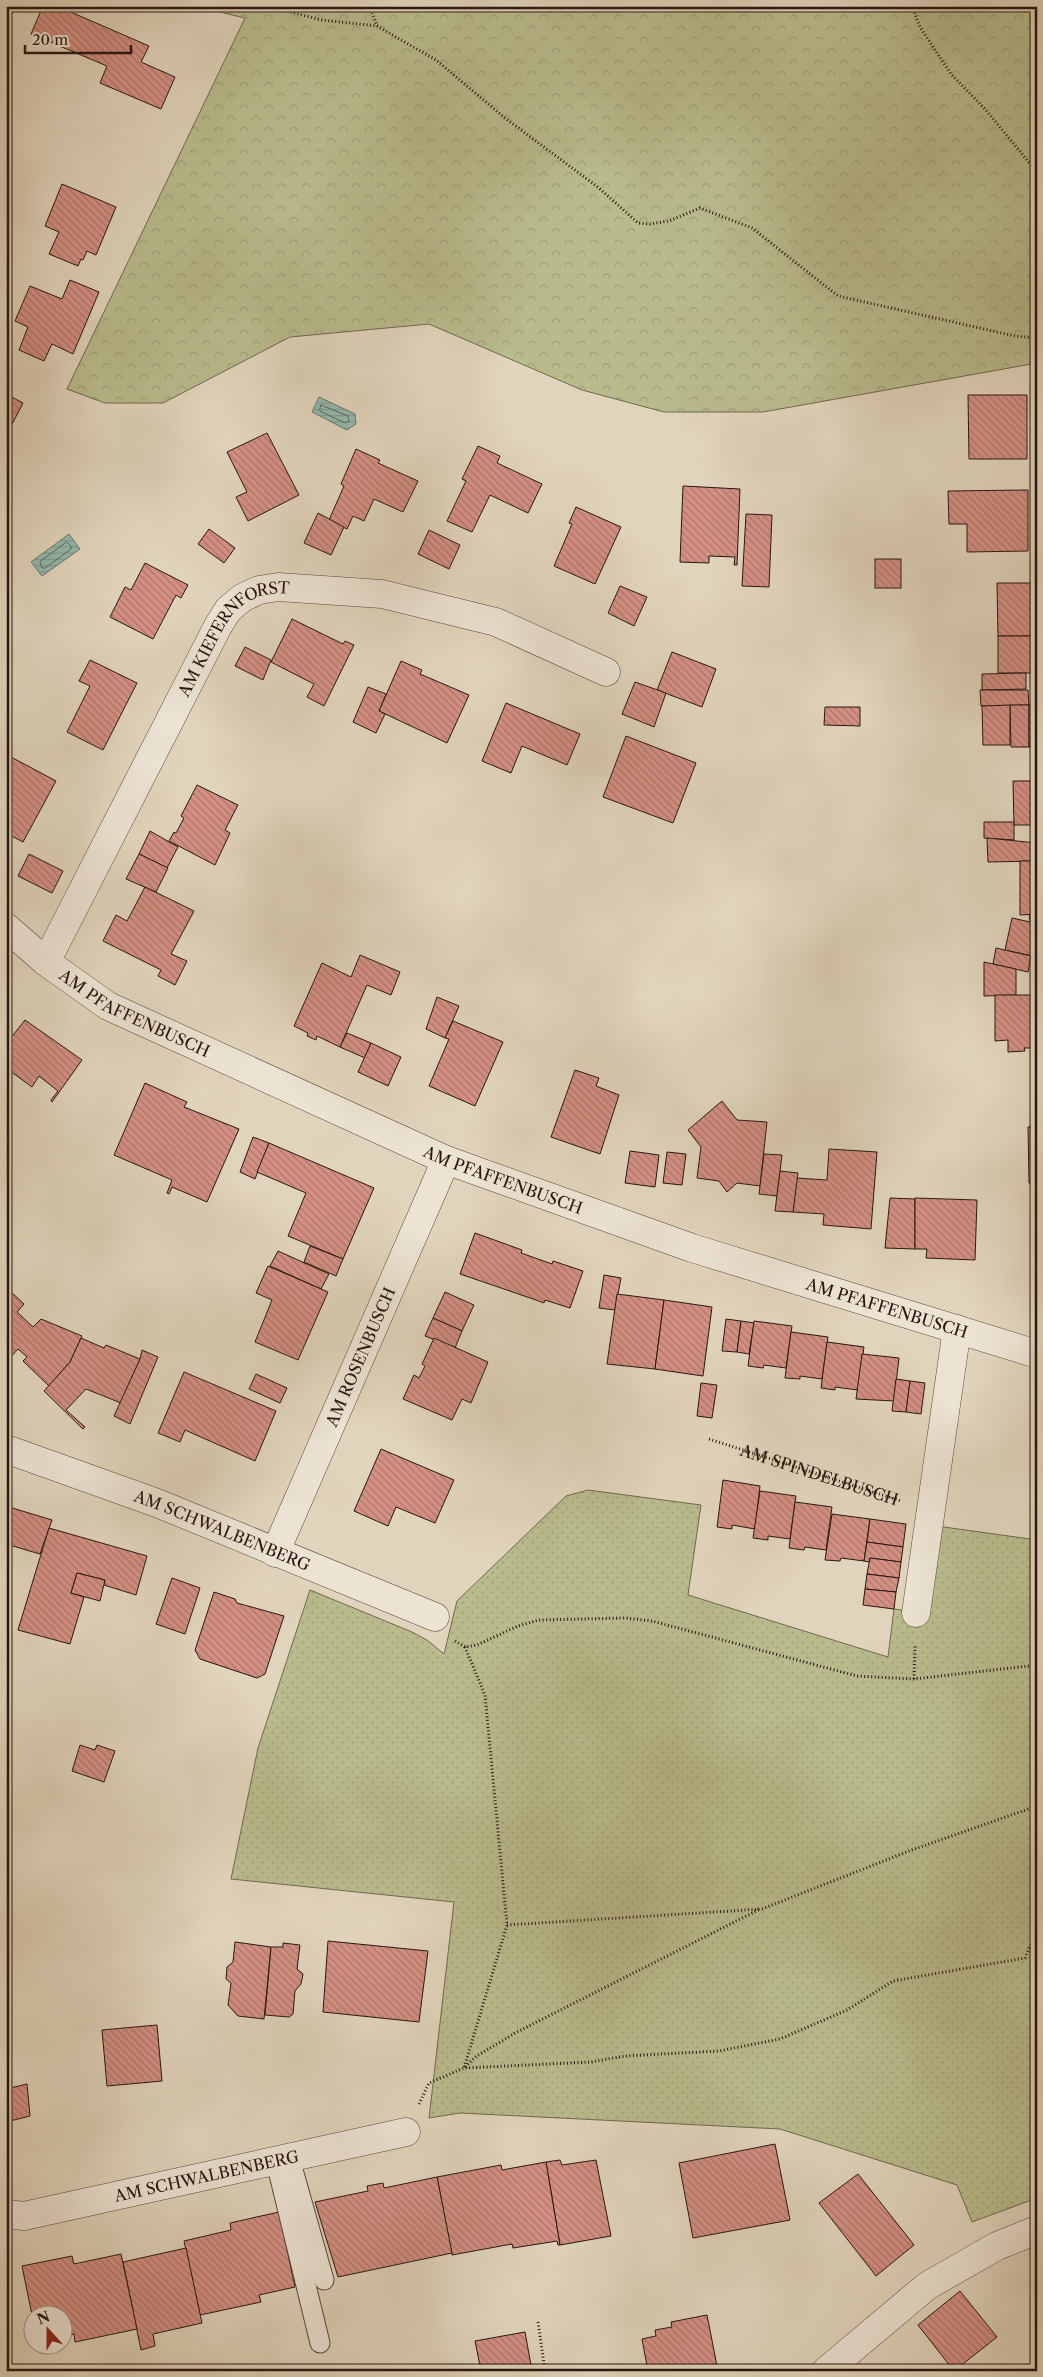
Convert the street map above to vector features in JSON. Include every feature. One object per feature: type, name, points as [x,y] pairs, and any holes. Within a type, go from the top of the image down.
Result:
[{"type":"street","name":"AM KIEFERNFORST","points":[[46,962],[218,626],[228,610],[242,598],[259,590],[278,587],[382,594],[496,622],[606,672]]},
{"type":"street","name":"AM PFAFFENBUSCH","points":[[6,927],[46,962],[108,1006],[446,1160],[692,1248],[1037,1354]]},
{"type":"street","name":"AM ROSENBUSCH","points":[[275,1553],[446,1160]]},
{"type":"street","points":[[916,1612],[956,1329]]},
{"type":"street","name":"AM SCHWALBENBERG","points":[[6,1449],[157,1503],[275,1553],[436,1617]]},
{"type":"street","name":"AM SCHWALBENBERG","points":[[6,2214],[24,2216],[406,2132]]},
{"type":"street","points":[[826,2371],[927,2286],[997,2246],[1037,2230]]},
{"type":"lane","points":[[283,2160],[324,2280]]},
{"type":"lane","points":[[283,2160],[320,2343]]},
{"type":"path","points":[[267,6],[322,20],[376,26],[436,60],[505,118],[599,188],[638,223],[650,224],[669,221],[700,208],[752,228],[838,296],[1015,336],[1037,338]]},
{"type":"path","points":[[370,6],[376,26]]},
{"type":"path","points":[[912,6],[920,27],[951,74],[985,109],[1037,172]]},
{"type":"path","name":"AM SPINDELBUSCH","points":[[709,1439],[898,1501],[931,1507]]},
{"type":"path","points":[[436,1617],[455,1641],[465,1647],[485,1695],[507,1925],[464,2068]]},
{"type":"path","points":[[465,1647],[477,1645],[518,1626],[539,1620],[625,1618],[652,1620],[858,1676],[914,1679],[1037,1665]]},
{"type":"path","points":[[464,2068],[475,2057],[517,2032],[762,1909],[909,1851],[1037,1806]]},
{"type":"path","points":[[507,1925],[762,1909]]},
{"type":"path","points":[[406,2132],[428,2083],[464,2068],[591,2062],[625,2056],[719,2051],[780,2038],[847,2010],[893,1981],[1025,1958],[1037,1931]]},
{"type":"path","points":[[538,2322],[545,2371]]},
{"type":"green space","points":[[195,6],[1037,6],[1037,363],[763,412],[664,412],[582,390],[429,324],[290,337],[163,403],[105,403],[67,389],[245,18]]},
{"type":"green space","points":[[588,1490],[701,1505],[688,1595],[888,1657],[894,1609],[908,1611],[937,1526],[1037,1540],[1037,2198],[972,2222],[957,2185],[780,2129],[460,2113],[429,2118],[454,1902],[231,1879],[258,1748],[310,1590],[412,1632],[427,1640],[444,1654],[457,1601],[566,1496]]},
{"type":"water","points":[[319,397],[355,414],[356,424],[347,430],[312,412]]},
{"type":"water","points":[[69,534],[80,549],[42,576],[31,562]]},
{"type":"building","points":[[43,6],[57,6],[149,46],[141,62],[175,77],[161,109],[100,83],[107,66],[31,34]]},
{"type":"building","points":[[62,184],[116,207],[96,255],[87,251],[78,266],[49,254],[59,232],[45,226]]},
{"type":"building","points":[[70,280],[99,292],[73,354],[52,344],[44,361],[19,350],[28,327],[15,321],[30,286],[62,299]]},
{"type":"building","points":[[6,394],[23,403],[6,436]]},
{"type":"building","points":[[968,395],[1027,395],[1027,459],[969,459]]},
{"type":"building","points":[[267,433],[299,495],[248,521],[236,497],[247,492],[227,452]]},
{"type":"building","points":[[478,446],[500,456],[497,463],[542,484],[528,513],[490,495],[472,532],[447,521],[466,481],[462,479]]},
{"type":"building","points":[[356,449],[380,460],[378,463],[418,481],[403,512],[374,499],[364,521],[353,516],[347,529],[329,520],[344,486],[341,484]]},
{"type":"building","points":[[683,486],[740,489],[737,565],[734,565],[735,557],[709,556],[709,563],[680,562]]},
{"type":"building","points":[[1028,490],[1028,551],[967,552],[967,524],[949,524],[948,491]]},
{"type":"building","points":[[576,507],[621,527],[595,584],[554,566],[572,524],[569,523]]},
{"type":"building","points":[[318,513],[344,527],[331,555],[304,543]]},
{"type":"building","points":[[746,514],[772,515],[769,587],[742,586]]},
{"type":"building","points":[[209,529],[235,548],[224,563],[198,544]]},
{"type":"building","points":[[429,530],[460,545],[449,569],[418,554]]},
{"type":"building","points":[[875,559],[901,559],[901,588],[875,588]]},
{"type":"building","points":[[145,563],[188,585],[181,598],[176,595],[153,639],[110,617],[125,587],[131,590]]},
{"type":"building","points":[[997,583],[1037,583],[1037,636],[998,636]]},
{"type":"building","points":[[620,586],[647,597],[634,626],[608,613]]},
{"type":"building","points":[[292,619],[343,644],[345,641],[354,645],[324,706],[307,697],[314,684],[271,662]]},
{"type":"building","points":[[998,636],[1037,636],[1037,673],[998,673]]},
{"type":"building","points":[[245,647],[271,660],[263,680],[235,666]]},
{"type":"building","points":[[672,652],[716,669],[702,707],[657,690]]},
{"type":"building","points":[[90,660],[137,683],[103,750],[67,732],[90,686],[79,681]]},
{"type":"building","points":[[401,661],[422,670],[420,674],[469,695],[447,743],[379,711]]},
{"type":"building","points":[[1026,673],[1026,689],[982,690],[982,674]]},
{"type":"building","points":[[635,682],[666,693],[654,727],[622,714]]},
{"type":"building","points":[[368,687],[386,694],[379,711],[385,714],[376,733],[353,722]]},
{"type":"building","points":[[980,690],[1028,690],[1029,705],[981,706]]},
{"type":"building","points":[[506,703],[580,734],[567,765],[522,746],[511,773],[482,761]]},
{"type":"building","points":[[1010,705],[1029,705],[1029,747],[1011,747]]},
{"type":"building","points":[[1010,705],[1010,745],[983,745],[982,706]]},
{"type":"building","points":[[1029,705],[1032,705],[1032,708],[1037,708],[1037,746],[1029,747]]},
{"type":"building","points":[[825,707],[860,707],[860,726],[824,725]]},
{"type":"building","points":[[626,736],[696,763],[673,823],[603,797]]},
{"type":"building","points":[[11,757],[56,781],[23,842],[6,833],[6,765]]},
{"type":"building","points":[[1013,781],[1037,781],[1037,825],[1014,825]]},
{"type":"building","points":[[197,785],[238,805],[225,830],[230,833],[215,865],[169,841],[184,818],[181,816]]},
{"type":"building","points":[[984,822],[1014,822],[1014,840],[984,838]]},
{"type":"building","points":[[150,831],[178,847],[167,868],[139,854]]},
{"type":"building","points":[[987,838],[1037,843],[1037,861],[988,862]]},
{"type":"building","points":[[29,854],[63,871],[52,893],[18,876]]},
{"type":"building","points":[[139,854],[168,868],[156,892],[126,879]]},
{"type":"building","points":[[1020,861],[1037,861],[1037,914],[1020,915]]},
{"type":"building","points":[[145,887],[194,911],[171,954],[187,961],[175,985],[158,976],[161,970],[103,941],[116,915],[127,921]]},
{"type":"building","points":[[1029,914],[1037,914],[1037,957],[1005,950],[1012,918],[1030,922]]},
{"type":"building","points":[[996,948],[1031,956],[1028,972],[993,964]]},
{"type":"building","points":[[360,955],[400,972],[391,995],[367,985],[340,1047],[317,1036],[316,1040],[307,1036],[308,1033],[294,1026],[322,963],[351,977]]},
{"type":"building","points":[[984,962],[1016,969],[1016,995],[984,996]]},
{"type":"building","points":[[995,995],[1037,995],[1037,1048],[1024,1048],[1025,1051],[1008,1052],[1008,1040],[995,1041]]},
{"type":"building","points":[[437,997],[459,1006],[445,1038],[426,1029]]},
{"type":"building","points":[[25,1020],[82,1060],[52,1102],[51,1100],[58,1091],[39,1076],[32,1087],[6,1068],[6,1044]]},
{"type":"building","points":[[453,1021],[503,1042],[475,1106],[429,1086],[449,1039],[445,1038]]},
{"type":"building","points":[[347,1033],[371,1043],[365,1058],[340,1047]]},
{"type":"building","points":[[371,1043],[401,1057],[388,1086],[358,1072]]},
{"type":"building","points":[[575,1070],[599,1078],[596,1086],[619,1095],[600,1154],[551,1137]]},
{"type":"building","points":[[145,1083],[187,1102],[184,1107],[239,1129],[207,1202],[172,1187],[169,1194],[167,1193],[172,1180],[114,1155]]},
{"type":"building","points":[[722,1101],[737,1120],[767,1122],[760,1186],[737,1183],[727,1192],[719,1181],[697,1178],[701,1147],[688,1130]]},
{"type":"building","points":[[1037,1126],[1037,1183],[1029,1183],[1028,1127]]},
{"type":"building","points":[[253,1137],[269,1143],[255,1179],[240,1172]]},
{"type":"building","points":[[269,1143],[374,1188],[343,1259],[288,1236],[306,1193],[257,1172]]},
{"type":"building","points":[[829,1149],[877,1152],[871,1229],[823,1225],[824,1214],[793,1212],[796,1178],[827,1180]]},
{"type":"building","points":[[630,1151],[659,1155],[655,1187],[625,1183]]},
{"type":"building","points":[[667,1152],[686,1154],[682,1185],[663,1183]]},
{"type":"building","points":[[764,1154],[782,1155],[777,1196],[759,1194]]},
{"type":"building","points":[[780,1171],[798,1173],[793,1212],[775,1211]]},
{"type":"building","points":[[890,1198],[915,1199],[915,1249],[885,1248]]},
{"type":"building","points":[[915,1198],[977,1200],[975,1260],[926,1258],[927,1249],[915,1249]]},
{"type":"building","points":[[475,1233],[522,1250],[521,1253],[552,1264],[553,1261],[583,1271],[570,1308],[545,1300],[544,1303],[460,1274]]},
{"type":"building","points":[[310,1246],[343,1259],[336,1276],[304,1262]]},
{"type":"building","points":[[278,1251],[329,1274],[321,1289],[270,1266]]},
{"type":"building","points":[[268,1266],[328,1292],[298,1360],[255,1342],[272,1300],[256,1293]]},
{"type":"building","points":[[604,1275],[621,1278],[615,1310],[599,1308]]},
{"type":"building","points":[[10,1291],[24,1304],[17,1312],[33,1327],[41,1319],[82,1336],[70,1362],[49,1386],[23,1361],[27,1357],[18,1349],[6,1362],[6,1293]]},
{"type":"building","points":[[445,1292],[474,1305],[462,1331],[433,1318]]},
{"type":"building","points":[[617,1294],[664,1300],[655,1369],[607,1364]]},
{"type":"building","points":[[664,1300],[712,1307],[703,1376],[655,1369]]},
{"type":"building","points":[[433,1318],[462,1331],[455,1348],[425,1336]]},
{"type":"building","points":[[726,1319],[741,1321],[737,1352],[722,1351]]},
{"type":"building","points":[[741,1321],[754,1323],[749,1354],[737,1352]]},
{"type":"building","points":[[754,1321],[792,1326],[786,1368],[764,1365],[763,1368],[748,1366]]},
{"type":"building","points":[[791,1332],[828,1337],[822,1379],[800,1376],[800,1379],[785,1378]]},
{"type":"building","points":[[81,1338],[104,1348],[106,1345],[140,1359],[121,1403],[86,1389],[66,1410],[85,1427],[83,1429],[44,1391],[70,1362]]},
{"type":"building","points":[[434,1338],[488,1362],[471,1403],[462,1399],[452,1420],[403,1399],[414,1375],[419,1378],[425,1366],[422,1364]]},
{"type":"building","points":[[827,1342],[864,1347],[858,1390],[835,1387],[835,1390],[821,1388]]},
{"type":"building","points":[[142,1350],[158,1357],[130,1424],[114,1416],[140,1359]]},
{"type":"building","points":[[862,1354],[899,1358],[894,1401],[856,1399]]},
{"type":"building","points":[[184,1372],[276,1411],[255,1461],[185,1430],[180,1442],[158,1433]]},
{"type":"building","points":[[256,1374],[287,1388],[280,1403],[249,1389]]},
{"type":"building","points":[[896,1379],[910,1381],[906,1412],[892,1411]]},
{"type":"building","points":[[910,1381],[925,1383],[921,1414],[906,1412]]},
{"type":"building","points":[[701,1383],[717,1385],[712,1418],[697,1416]]},
{"type":"building","points":[[381,1449],[454,1480],[435,1523],[396,1507],[388,1526],[354,1511]]},
{"type":"building","points":[[723,1480],[760,1486],[755,1529],[732,1525],[732,1529],[717,1527]]},
{"type":"building","points":[[760,1491],[796,1496],[790,1539],[768,1536],[768,1540],[753,1538]]},
{"type":"building","points":[[795,1502],[832,1507],[826,1550],[805,1547],[804,1550],[789,1548]]},
{"type":"building","points":[[9,1507],[52,1520],[40,1554],[6,1544],[6,1517]]},
{"type":"building","points":[[832,1514],[870,1519],[864,1561],[841,1558],[840,1561],[825,1560]]},
{"type":"building","points":[[870,1519],[906,1524],[903,1547],[867,1542]]},
{"type":"building","points":[[49,1528],[147,1556],[136,1595],[104,1585],[105,1580],[77,1573],[71,1593],[84,1597],[70,1644],[18,1630]]},
{"type":"building","points":[[867,1542],[903,1547],[901,1562],[870,1558],[869,1562],[864,1561]]},
{"type":"building","points":[[870,1558],[901,1562],[899,1578],[867,1574]]},
{"type":"building","points":[[77,1573],[105,1580],[100,1601],[71,1593]]},
{"type":"building","points":[[867,1574],[899,1578],[896,1592],[865,1589]]},
{"type":"building","points":[[172,1578],[200,1588],[185,1634],[156,1624]]},
{"type":"building","points":[[865,1589],[896,1592],[894,1609],[863,1605]]},
{"type":"building","points":[[214,1592],[235,1599],[237,1603],[284,1616],[265,1674],[257,1678],[200,1659],[195,1650]]},
{"type":"building","points":[[80,1745],[95,1750],[97,1745],[115,1751],[104,1782],[72,1771]]},
{"type":"building","points":[[328,1941],[428,1951],[419,2022],[323,2012]]},
{"type":"building","points":[[235,1942],[271,1947],[264,2019],[238,2016],[228,2005],[231,1983],[226,1979],[227,1967],[233,1962]]},
{"type":"building","points":[[283,1943],[300,1945],[297,1969],[303,1974],[301,1984],[295,1991],[293,2014],[289,2017],[265,2015],[271,1947],[283,1947]]},
{"type":"building","points":[[157,2025],[162,2081],[107,2086],[102,2030]]},
{"type":"building","points":[[27,2084],[30,2116],[6,2122],[6,2089]]},
{"type":"building","points":[[775,2144],[790,2220],[693,2238],[679,2163]]},
{"type":"building","points":[[560,2160],[562,2165],[596,2160],[611,2236],[560,2245],[546,2162]]},
{"type":"building","points":[[546,2162],[560,2245],[558,2245],[557,2241],[513,2248],[512,2244],[452,2255],[437,2177],[501,2165],[502,2170]]},
{"type":"building","points":[[858,2174],[914,2245],[876,2276],[819,2203]]},
{"type":"building","points":[[437,2177],[452,2253],[338,2277],[315,2202],[368,2191],[367,2186],[383,2183],[384,2188]]},
{"type":"building","points":[[279,2212],[295,2287],[259,2295],[261,2302],[200,2315],[184,2241],[231,2230],[230,2223]]},
{"type":"building","points":[[186,2248],[202,2323],[153,2334],[155,2346],[141,2350],[123,2262]]},
{"type":"building","points":[[121,2254],[137,2329],[75,2342],[74,2334],[72,2334],[72,2304],[30,2304],[22,2266],[72,2256],[74,2264]]},
{"type":"building","points":[[960,2291],[997,2337],[954,2371],[918,2325]]},
{"type":"building","points":[[707,2315],[718,2371],[648,2371],[642,2339],[656,2336],[655,2330],[672,2327],[671,2322]]},
{"type":"building","points":[[525,2332],[532,2371],[481,2371],[475,2341]]}]
